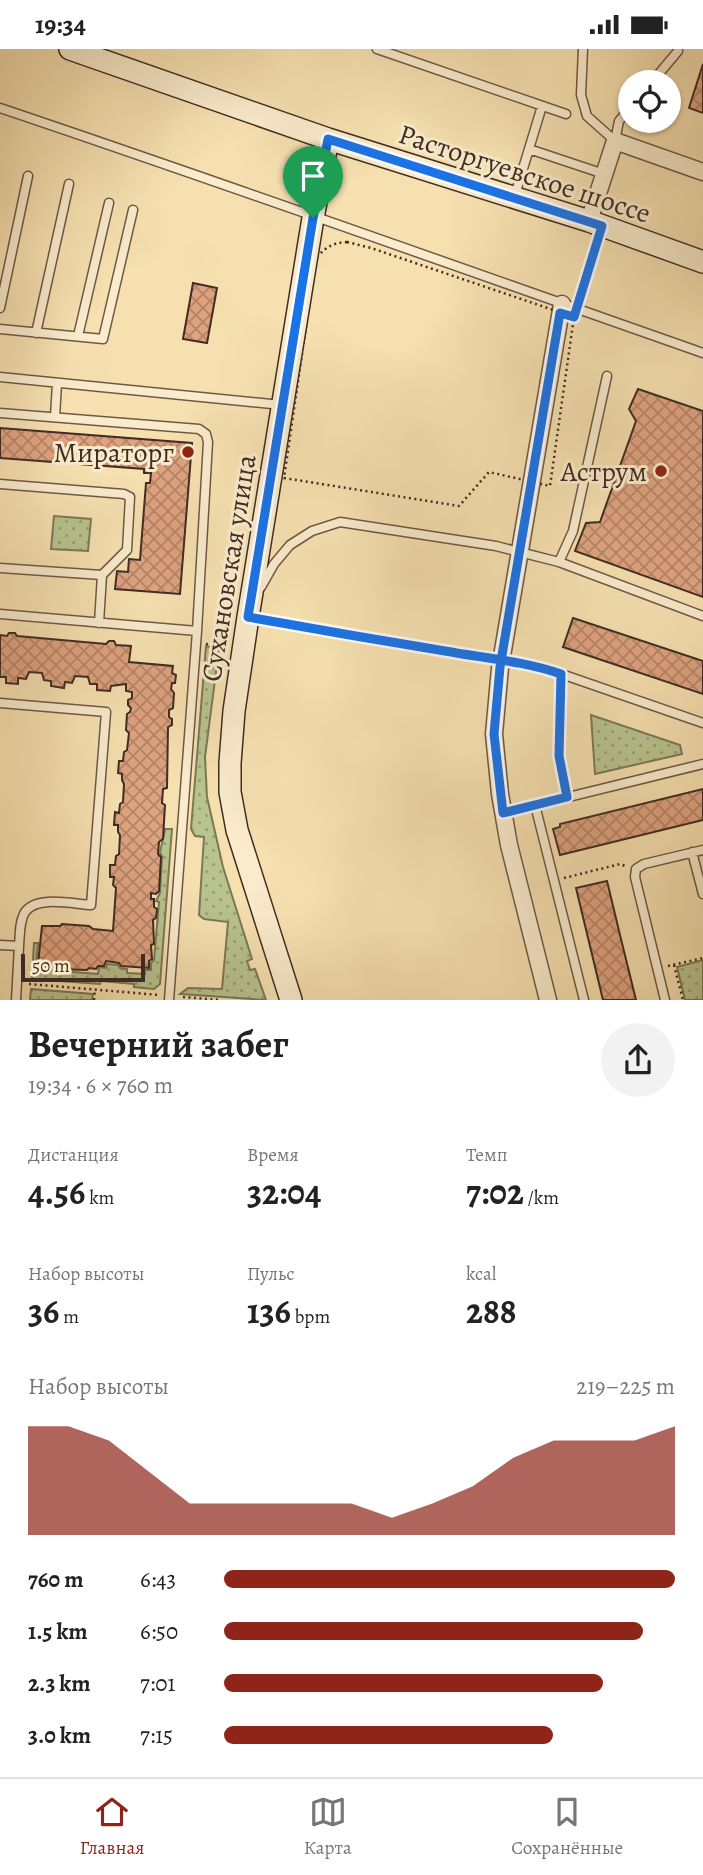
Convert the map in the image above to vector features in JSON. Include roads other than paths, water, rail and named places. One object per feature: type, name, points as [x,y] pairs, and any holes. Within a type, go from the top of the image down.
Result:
[{"type":"street","name":"Расторгуевское шоссе","points":[[70,49],[328,139],[596,223],[703,262]]},
{"type":"street","name":"Сухановская улица","points":[[291,1000],[237,830],[230,792],[230,764],[234,711],[282,405],[328,139]]},
{"type":"street","points":[[596,223],[604,174],[615,141],[703,172]]},
{"type":"street","points":[[548,1000],[509,845],[494,734],[501,661],[533,482],[568,311]]},
{"type":"lane","points":[[377,49],[566,114]]},
{"type":"lane","points":[[583,49],[581,95],[587,116],[615,141]]},
{"type":"lane","points":[[662,70],[678,51]]},
{"type":"lane","points":[[515,198],[542,106]]},
{"type":"lane","points":[[0,108],[220,182],[568,311],[703,353]]},
{"type":"lane","points":[[615,141],[618,126]]},
{"type":"lane","points":[[529,149],[604,174]]},
{"type":"lane","points":[[0,309],[28,176]]},
{"type":"lane","points":[[36,333],[69,184]]},
{"type":"lane","points":[[78,337],[109,203]]},
{"type":"lane","points":[[0,330],[103,339],[133,210]]},
{"type":"lane","points":[[559,562],[573,531],[607,376]]},
{"type":"lane","points":[[0,377],[282,405]]},
{"type":"lane","points":[[55,417],[57,383]]},
{"type":"lane","points":[[0,413],[198,429],[206,434],[208,442],[197,631],[169,998]]},
{"type":"lane","points":[[0,484],[124,494],[130,497],[127,549],[102,575],[99,623]]},
{"type":"lane","points":[[703,616],[559,562],[496,546],[340,522],[312,531],[290,545],[274,564],[250,611],[544,668],[703,723]]},
{"type":"lane","points":[[0,568],[102,575]]},
{"type":"lane","points":[[0,614],[197,631]]},
{"type":"lane","points":[[561,674],[559,756],[567,797]]},
{"type":"lane","points":[[0,703],[106,712],[91,905],[44,902],[26,911],[21,923],[16,1000]]},
{"type":"lane","points":[[503,813],[703,764]]},
{"type":"lane","points":[[535,805],[584,1000]]},
{"type":"lane","points":[[665,1000],[635,877],[636,869],[644,864],[703,850]]},
{"type":"lane","points":[[692,852],[703,894]]},
{"type":"lane","points":[[0,945],[19,946]]},
{"type":"place","name":"Мираторг","points":[[188,452]]},
{"type":"place","name":"Аструм","points":[[661,471]]}]
